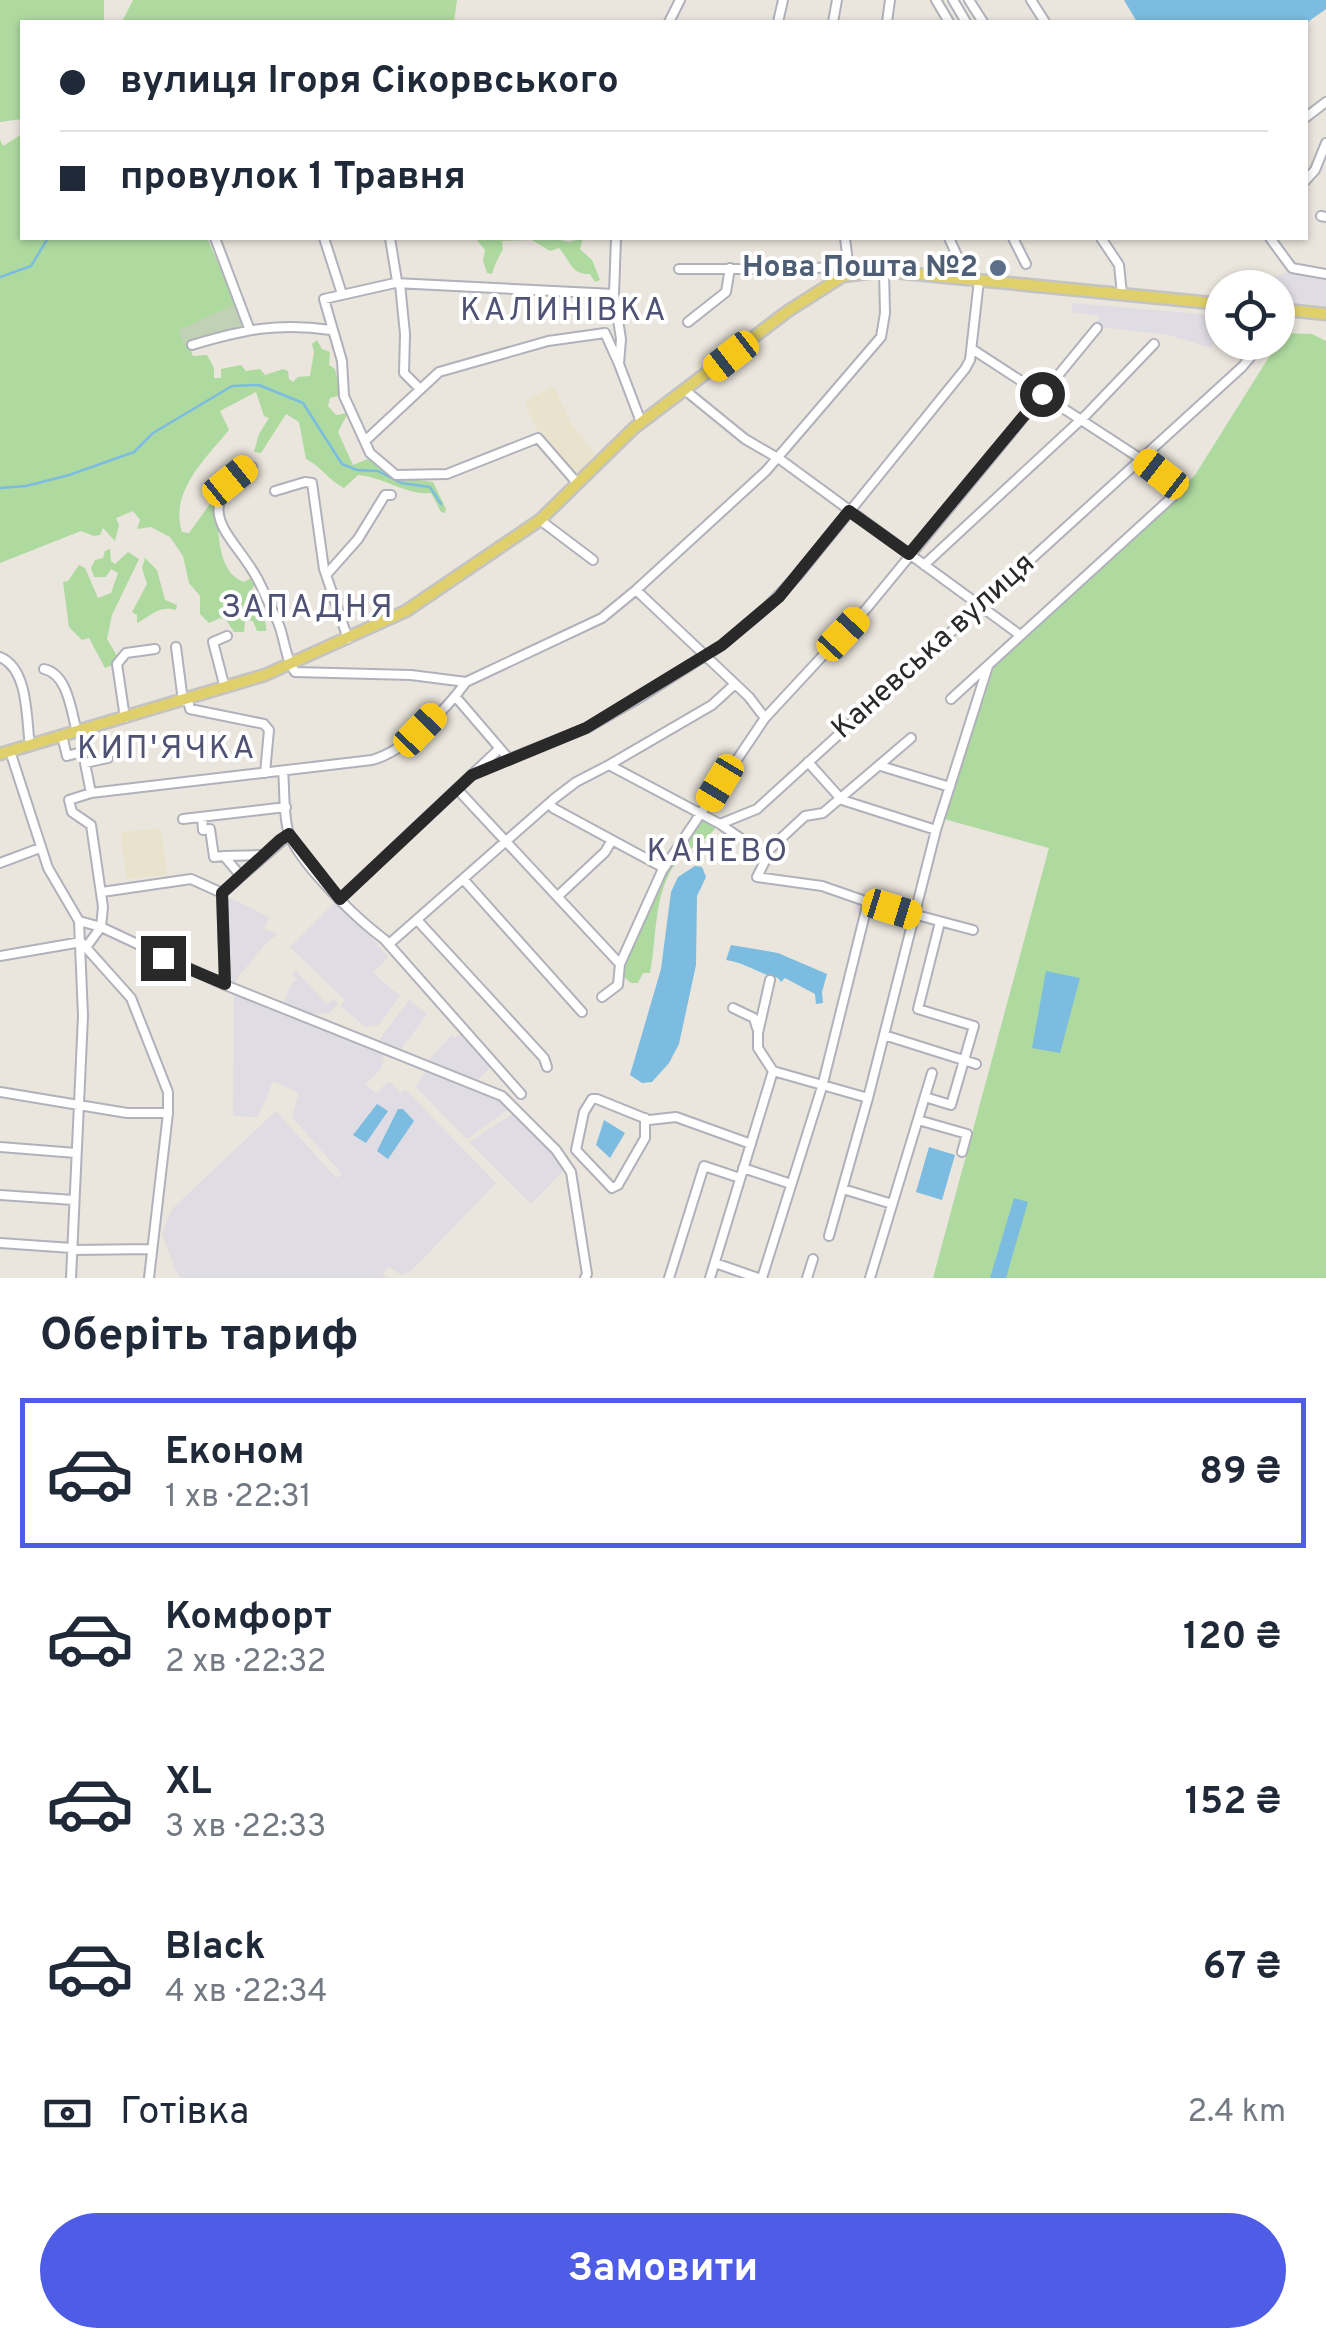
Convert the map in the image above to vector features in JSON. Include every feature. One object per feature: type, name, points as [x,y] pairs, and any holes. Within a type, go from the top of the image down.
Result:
[{"type":"main road","points":[[5,753],[290,666],[423,601],[540,520],[641,422],[849,269],[1205,302]]},
{"type":"main road","points":[[1295,310],[1326,314]]},
{"type":"street","points":[[1308,178],[1326,143]]},
{"type":"street","points":[[216,240],[249,328]]},
{"type":"street","points":[[325,240],[342,294]]},
{"type":"street","points":[[390,240],[400,284],[404,372],[420,389]]},
{"type":"street","points":[[616,240],[614,294],[619,364]]},
{"type":"street","points":[[678,268],[849,269],[845,240]]},
{"type":"street","points":[[950,240],[962,264],[961,278]]},
{"type":"street","points":[[1014,240],[1026,264]]},
{"type":"street","points":[[1103,240],[1119,265],[1122,294]]},
{"type":"street","points":[[1271,240],[1292,268],[1326,274]]},
{"type":"street","points":[[688,322],[726,292],[730,268]]},
{"type":"street","points":[[0,956],[84,944],[101,927],[102,892],[91,825],[72,812],[70,800],[91,793],[372,760],[396,752],[466,682],[602,618],[778,458],[881,337],[884,271]]},
{"type":"street","points":[[472,775],[586,728],[722,645],[779,597],[964,369],[972,348],[980,280]]},
{"type":"street","points":[[578,484],[538,438],[448,474],[396,475],[370,453],[344,396],[342,362],[324,302],[342,294],[400,284],[614,294]]},
{"type":"street","points":[[365,441],[439,372],[572,336],[604,333],[618,319]]},
{"type":"street","points":[[192,345],[249,328],[331,330]]},
{"type":"street","points":[[602,997],[618,985],[620,964],[664,868],[764,718],[868,608],[1096,328]]},
{"type":"street","points":[[604,333],[641,422]]},
{"type":"street","points":[[924,565],[1080,420],[1154,344]]},
{"type":"street","points":[[951,698],[1180,490],[1142,459],[972,348]]},
{"type":"street","name":"Каневська вулиця","points":[[720,824],[757,809],[1248,360]]},
{"type":"street","points":[[686,391],[745,439],[778,458],[1020,636]]},
{"type":"street","points":[[252,467],[246,467],[224,486],[220,503],[222,530],[258,579],[279,625],[290,666],[302,674],[411,675],[466,682]]},
{"type":"street","points":[[275,491],[305,482],[312,484],[326,575],[348,639]]},
{"type":"street","points":[[326,575],[358,540],[385,495],[391,495]]},
{"type":"street","points":[[540,520],[593,560]]},
{"type":"street","points":[[636,590],[735,684],[764,718]]},
{"type":"street","points":[[225,688],[214,642],[227,636]]},
{"type":"street","points":[[176,647],[190,709],[264,724],[268,730],[265,773]]},
{"type":"street","points":[[125,718],[117,664],[126,652],[155,649]]},
{"type":"street","points":[[0,657],[19,675],[30,746]]},
{"type":"street","points":[[829,1236],[936,830],[988,666]]},
{"type":"street","points":[[44,670],[53,672],[63,684],[77,732]]},
{"type":"street","points":[[389,944],[576,782],[712,705],[735,684]]},
{"type":"street","points":[[455,696],[509,760]]},
{"type":"street","points":[[62,736],[67,756],[89,750]]},
{"type":"street","points":[[762,857],[805,816],[823,812],[910,738]]},
{"type":"street","points":[[340,899],[499,750]]},
{"type":"street","points":[[5,753],[40,848],[79,922],[84,944],[71,1278]]},
{"type":"street","points":[[91,793],[85,763],[108,758]]},
{"type":"street","points":[[808,762],[840,798],[936,830]]},
{"type":"street","points":[[609,765],[746,842],[765,860],[757,877],[822,886],[973,930]]},
{"type":"street","points":[[884,768],[950,787]]},
{"type":"street","points":[[283,771],[289,834],[340,899],[389,944],[521,1094]]},
{"type":"street","points":[[458,790],[620,964]]},
{"type":"street","points":[[550,803],[552,808],[664,868]]},
{"type":"street","points":[[184,819],[286,807]]},
{"type":"street","points":[[240,812],[241,826]]},
{"type":"street","points":[[202,816],[203,830],[210,829],[214,857],[250,853],[262,856]]},
{"type":"street","points":[[225,984],[222,893],[289,834]]},
{"type":"street","points":[[558,896],[605,852],[612,840]]},
{"type":"street","points":[[0,862],[40,848]]},
{"type":"street","points":[[224,856],[240,875]]},
{"type":"street","points":[[102,892],[190,879],[222,893]]},
{"type":"street","points":[[464,880],[582,1012]]},
{"type":"street","points":[[715,1263],[760,1278],[822,1087],[868,902]]},
{"type":"street","points":[[418,921],[544,1058],[546,1067]]},
{"type":"street","points":[[79,922],[101,927],[225,984],[491,1090],[515,1107],[571,1172],[581,1218],[588,1274],[585,1278]]},
{"type":"street","points":[[925,1097],[951,1105],[974,1026],[918,1010],[940,922]]},
{"type":"street","points":[[84,944],[124,988],[166,1084],[168,1113],[149,1278]]},
{"type":"street","points":[[770,980],[758,1048],[773,1072],[868,1098]]},
{"type":"street","points":[[733,1008],[754,1018],[758,1032]]},
{"type":"street","points":[[884,1036],[976,1064]]},
{"type":"street","points":[[710,1278],[773,1072]]},
{"type":"street","points":[[870,1278],[932,1072]]},
{"type":"street","points":[[0,1092],[127,1113],[168,1113]]},
{"type":"street","points":[[647,1119],[646,1138],[618,1185],[612,1188],[576,1150],[588,1102],[597,1099],[647,1119],[676,1117],[751,1144]]},
{"type":"street","points":[[918,1120],[967,1134],[962,1152]]},
{"type":"street","points":[[0,1147],[76,1153]]},
{"type":"street","points":[[669,1278],[704,1166],[740,1178]]},
{"type":"street","points":[[744,1168],[792,1184]]},
{"type":"street","points":[[843,1188],[892,1204]]},
{"type":"street","points":[[0,1195],[74,1200]]},
{"type":"street","points":[[0,1242],[72,1249],[152,1249]]},
{"type":"street","points":[[807,1278],[813,1259]]},
{"type":"shaded area","points":[[1295,272],[1326,277],[1326,306],[1295,303]]},
{"type":"shaded area","points":[[1073,303],[1205,315],[1205,346],[1169,335],[1093,326],[1100,316],[1071,312]]},
{"type":"shaded area","points":[[554,386],[572,424],[598,458],[577,479],[536,428],[524,401]]},
{"type":"shaded area","points":[[161,828],[167,875],[126,879],[121,832]]},
{"type":"shaded area","points":[[228,897],[269,917],[264,929],[278,934],[264,945],[232,985],[227,982]]},
{"type":"shaded area","points":[[338,899],[388,957],[373,973],[400,996],[379,1025],[366,1027],[340,1006],[345,1000],[290,947]]},
{"type":"shaded area","points":[[296,971],[327,1004],[334,999],[338,1004],[329,1013],[309,1015],[283,1005],[297,979],[292,975]]},
{"type":"shaded area","points":[[239,993],[290,1018],[294,1014],[385,1051],[382,1067],[365,1085],[376,1093],[389,1081],[401,1093],[405,1089],[496,1183],[412,1270],[402,1275],[389,1267],[382,1274],[388,1278],[181,1278],[176,1271],[162,1234],[172,1209],[276,1111],[336,1178],[342,1174],[292,1117],[299,1093],[273,1081],[258,1117],[233,1116],[234,996]]},
{"type":"shaded area","points":[[409,1000],[427,1014],[400,1051],[380,1039]]},
{"type":"shaded area","points":[[461,1033],[491,1066],[477,1081],[444,1072],[428,1061],[452,1035],[455,1038]]},
{"type":"shaded area","points":[[427,1069],[491,1092],[510,1108],[467,1139],[416,1087]]},
{"type":"shaded area","points":[[516,1112],[564,1170],[531,1204],[469,1142]]},
{"type":"green space","points":[[0,0],[104,0],[104,20],[20,20],[20,119],[0,122]]},
{"type":"green space","points":[[133,0],[457,0],[454,20],[123,20]]},
{"type":"green space","points":[[20,135],[20,240],[208,240],[246,326],[188,343],[193,356],[207,355],[214,378],[221,378],[221,369],[241,365],[246,371],[260,369],[265,375],[283,369],[293,382],[298,377],[310,376],[312,344],[317,340],[322,349],[330,352],[329,365],[335,369],[341,395],[330,398],[328,406],[336,415],[348,413],[338,432],[353,465],[368,459],[398,477],[433,482],[445,513],[431,493],[358,475],[344,488],[338,485],[306,459],[299,422],[286,414],[261,453],[254,452],[269,418],[264,416],[256,392],[220,411],[229,430],[192,476],[179,517],[182,532],[189,533],[218,493],[223,557],[234,576],[244,582],[253,577],[255,584],[248,597],[263,617],[266,631],[257,631],[253,621],[245,620],[244,632],[234,632],[220,618],[209,623],[200,614],[200,596],[189,583],[183,556],[170,537],[151,527],[137,529],[140,520],[133,511],[116,518],[119,525],[115,541],[103,528],[100,535],[94,536],[81,531],[0,563],[0,140],[3,146]]},
{"type":"green space","points":[[477,240],[532,240],[502,241],[503,250],[492,274],[487,273],[483,260],[485,250]]},
{"type":"green space","points":[[532,240],[582,240],[580,249],[592,260],[600,280],[595,282],[590,274],[575,269],[559,248],[550,251]]},
{"type":"green space","points":[[235,304],[244,325],[184,345],[179,330]]},
{"type":"green space","points":[[1295,333],[1312,334],[1326,341],[1326,1278],[933,1278],[1049,848],[944,819],[995,664],[1195,475],[1267,360],[1295,360]]},
{"type":"green space","points":[[110,549],[115,564],[128,552],[139,559],[112,615],[107,639],[117,663],[105,668],[89,638],[82,640],[69,627],[63,582],[79,565],[85,568],[98,598],[111,593],[118,573],[111,569],[106,577],[94,577],[91,568]]},
{"type":"green space","points":[[145,558],[157,570],[165,600],[177,605],[176,610],[159,610],[137,623],[137,615],[132,612],[147,584],[142,568]]},
{"type":"green space","points":[[700,819],[716,827],[680,858],[668,876],[659,903],[650,973],[643,973],[638,983],[631,983],[622,975],[629,951],[664,874]]},
{"type":"water","points":[[1124,0],[1326,0],[1326,9],[1308,22],[1136,20]]},
{"type":"water","points":[[695,866],[702,867],[706,877],[697,896],[696,965],[679,1044],[652,1082],[642,1083],[630,1075],[661,969],[671,892],[678,877]]},
{"type":"water","points":[[731,945],[778,953],[827,974],[823,1003],[816,1004],[815,994],[785,978],[781,982],[726,960]]},
{"type":"water","points":[[1046,971],[1080,978],[1060,1053],[1032,1048]]},
{"type":"water","points":[[377,1104],[388,1111],[366,1143],[353,1135]]},
{"type":"water","points":[[398,1109],[414,1121],[388,1159],[377,1151]]},
{"type":"water","points":[[604,1120],[625,1133],[610,1158],[596,1145]]},
{"type":"water","points":[[929,1147],[955,1155],[942,1200],[916,1192]]},
{"type":"water","points":[[1014,1198],[1028,1202],[1006,1278],[990,1278]]},
{"type":"waterway","points":[[0,277],[31,266],[47,240]]},
{"type":"waterway","points":[[0,488],[69,475],[134,452],[153,433],[232,386],[259,385],[303,403],[342,464],[357,470],[378,471],[401,483],[430,487],[441,504]]},
{"type":"place","name":"Нова Пошта №2","points":[[998,268]]},
{"type":"district","name":"КАЛИНІВКА","points":[[564,312]]},
{"type":"district","name":"ЗАПАДНЯ","points":[[308,609]]},
{"type":"district","name":"КИП'ЯЧКА","points":[[167,750]]},
{"type":"district","name":"КАНЕВО","points":[[718,853]]},
{"type":"route","points":[[163,958],[225,984],[222,893],[280,840],[289,834],[340,899],[472,775],[586,728],[722,645],[779,597],[849,511],[909,554],[1042,394]]}]
